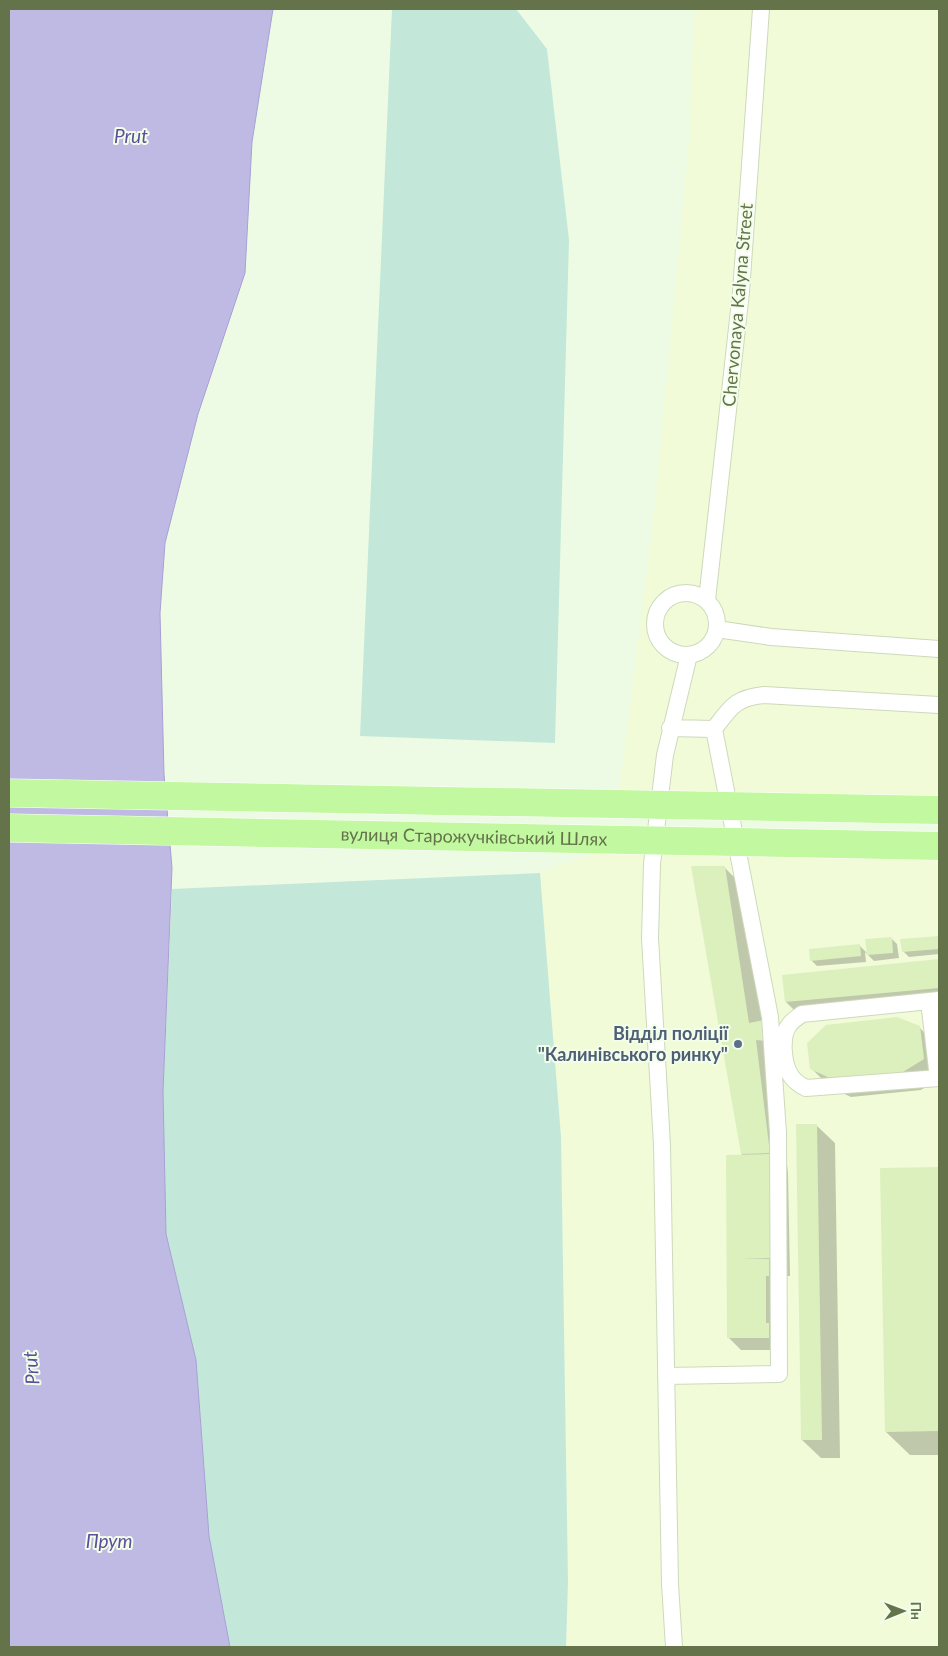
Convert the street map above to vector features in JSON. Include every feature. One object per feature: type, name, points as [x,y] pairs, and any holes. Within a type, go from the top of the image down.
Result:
[{"type":"main road","name":"вулиця Старожучківський Шлях","points":[[9,793],[939,810]]},
{"type":"main road","name":"вулиця Старожучківський Шлях","points":[[9,828],[939,846]]},
{"type":"lane","name":"Chervonaya Kalyna Street","points":[[707,600],[741,292],[762,9]]},
{"type":"lane","points":[[678,593],[698,594],[707,600],[717,618],[717,629],[708,647],[689,656],[669,650],[661,643],[656,634],[656,613],[669,597],[678,593]]},
{"type":"lane","points":[[717,629],[771,637],[939,650]]},
{"type":"lane","points":[[674,1647],[670,1584],[662,1145],[650,938],[652,864],[670,728],[689,656]]},
{"type":"lane","points":[[666,1376],[779,1374],[780,1238],[776,1105],[770,1017],[714,729],[732,705],[746,697],[755,696],[939,705]]},
{"type":"lane","points":[[670,728],[714,729]]},
{"type":"lane","points":[[776,1105],[785,1093],[816,1088],[939,1078],[934,1000],[802,1014],[789,1024],[784,1035],[784,1052],[790,1075],[798,1084],[816,1088]]},
{"type":"shaded area","points":[[392,9],[516,9],[547,49],[569,240],[555,743],[360,736]]},
{"type":"shaded area","points":[[694,9],[939,9],[939,807],[618,800],[655,505],[689,142]]},
{"type":"shaded area","points":[[614,846],[939,847],[939,1647],[566,1647],[568,1582],[561,1137],[540,873]]},
{"type":"shaded area","points":[[540,873],[561,1137],[568,1582],[566,1647],[230,1647],[209,1536],[196,1360],[166,1234],[163,1092],[172,889]]},
{"type":"water","points":[[9,9],[273,9],[252,142],[245,273],[198,414],[165,543],[160,613],[164,774],[172,868],[163,1092],[166,1234],[196,1360],[209,1536],[230,1647],[9,1647]]},
{"type":"building","points":[[691,866],[725,866],[749,1023],[764,1020],[766,1041],[756,1040],[770,1153],[741,1154]]},
{"type":"building","points":[[939,936],[939,949],[902,952],[900,939]]},
{"type":"building","points":[[892,937],[893,953],[867,955],[865,939]]},
{"type":"building","points":[[860,944],[861,956],[810,961],[809,949]]},
{"type":"building","points":[[939,959],[939,988],[785,1002],[782,975]]},
{"type":"building","points":[[897,1017],[920,1026],[924,1059],[903,1072],[832,1079],[810,1069],[807,1043],[826,1025]]},
{"type":"building","points":[[796,1124],[817,1124],[822,1440],[801,1440]]},
{"type":"building","points":[[770,1154],[772,1258],[740,1259],[769,1259],[769,1276],[766,1276],[766,1323],[769,1323],[769,1338],[727,1338],[726,1155]]},
{"type":"building","points":[[939,1167],[939,1431],[885,1432],[880,1168]]},
{"type":"place","name":"Відділ поліції \"Калинівського ринку\"","points":[[738,1044]]},
{"type":"water label","name":"Prut","points":[[131,136]]},
{"type":"water label","name":"Prut","points":[[31,1368]]},
{"type":"water label","name":"Прут","points":[[109,1541]]}]
